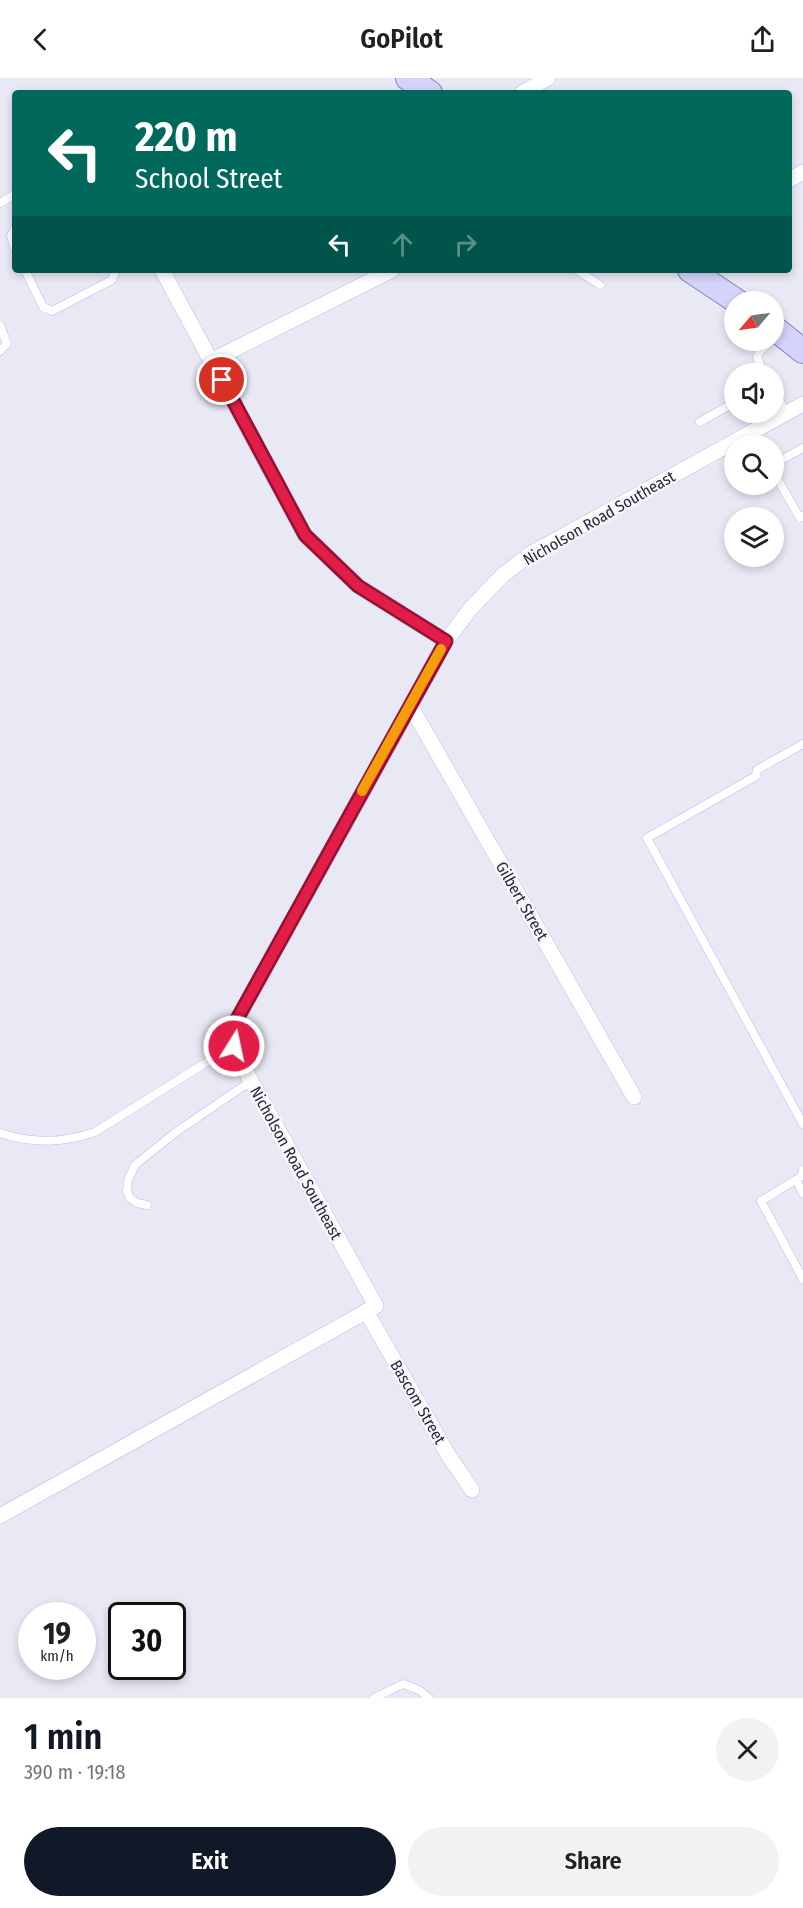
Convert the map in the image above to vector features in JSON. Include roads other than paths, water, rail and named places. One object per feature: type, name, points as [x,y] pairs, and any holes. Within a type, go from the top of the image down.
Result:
[{"type":"main road","points":[[408,78],[426,90]]},
{"type":"main road","points":[[694,273],[724,293]]},
{"type":"main road","points":[[784,340],[803,351]]},
{"type":"street","points":[[527,90],[548,78]]},
{"type":"street","points":[[164,273],[305,535],[358,586],[446,641]]},
{"type":"street","points":[[212,361],[386,273]]},
{"type":"street","name":"Nicholson Road Southeast","points":[[752,435],[803,404]]},
{"type":"street","name":"Nicholson Road Southeast","points":[[366,1311],[376,1306],[235,1052],[231,1030],[446,641],[471,608],[502,576],[530,554],[724,451]]},
{"type":"street","name":"Gilbert Street","points":[[410,705],[634,1097]]},
{"type":"street","points":[[0,1516],[366,1311]]},
{"type":"street","name":"Bascom Street","points":[[366,1311],[447,1453],[472,1490]]},
{"type":"lane","points":[[26,273],[43,307],[52,311],[112,280],[115,273]]},
{"type":"lane","points":[[582,273],[600,285]]},
{"type":"lane","points":[[0,325],[7,344],[0,351]]},
{"type":"lane","points":[[700,422],[724,408]]},
{"type":"lane","points":[[784,408],[787,413]]},
{"type":"lane","points":[[784,458],[803,448]]},
{"type":"lane","points":[[784,490],[800,518],[803,516]]},
{"type":"lane","points":[[803,744],[757,770],[756,776],[646,838],[803,1124]]},
{"type":"lane","points":[[0,1133],[15,1138],[40,1141],[73,1140],[95,1132],[234,1046]]},
{"type":"lane","points":[[147,1205],[137,1203],[130,1198],[127,1191],[128,1180],[135,1165],[176,1132],[251,1081]]},
{"type":"lane","points":[[803,1170],[802,1176],[761,1201],[803,1279]]},
{"type":"lane","points":[[796,1180],[803,1193]]},
{"type":"lane","points":[[374,1698],[403,1684],[419,1690],[429,1698]]}]
